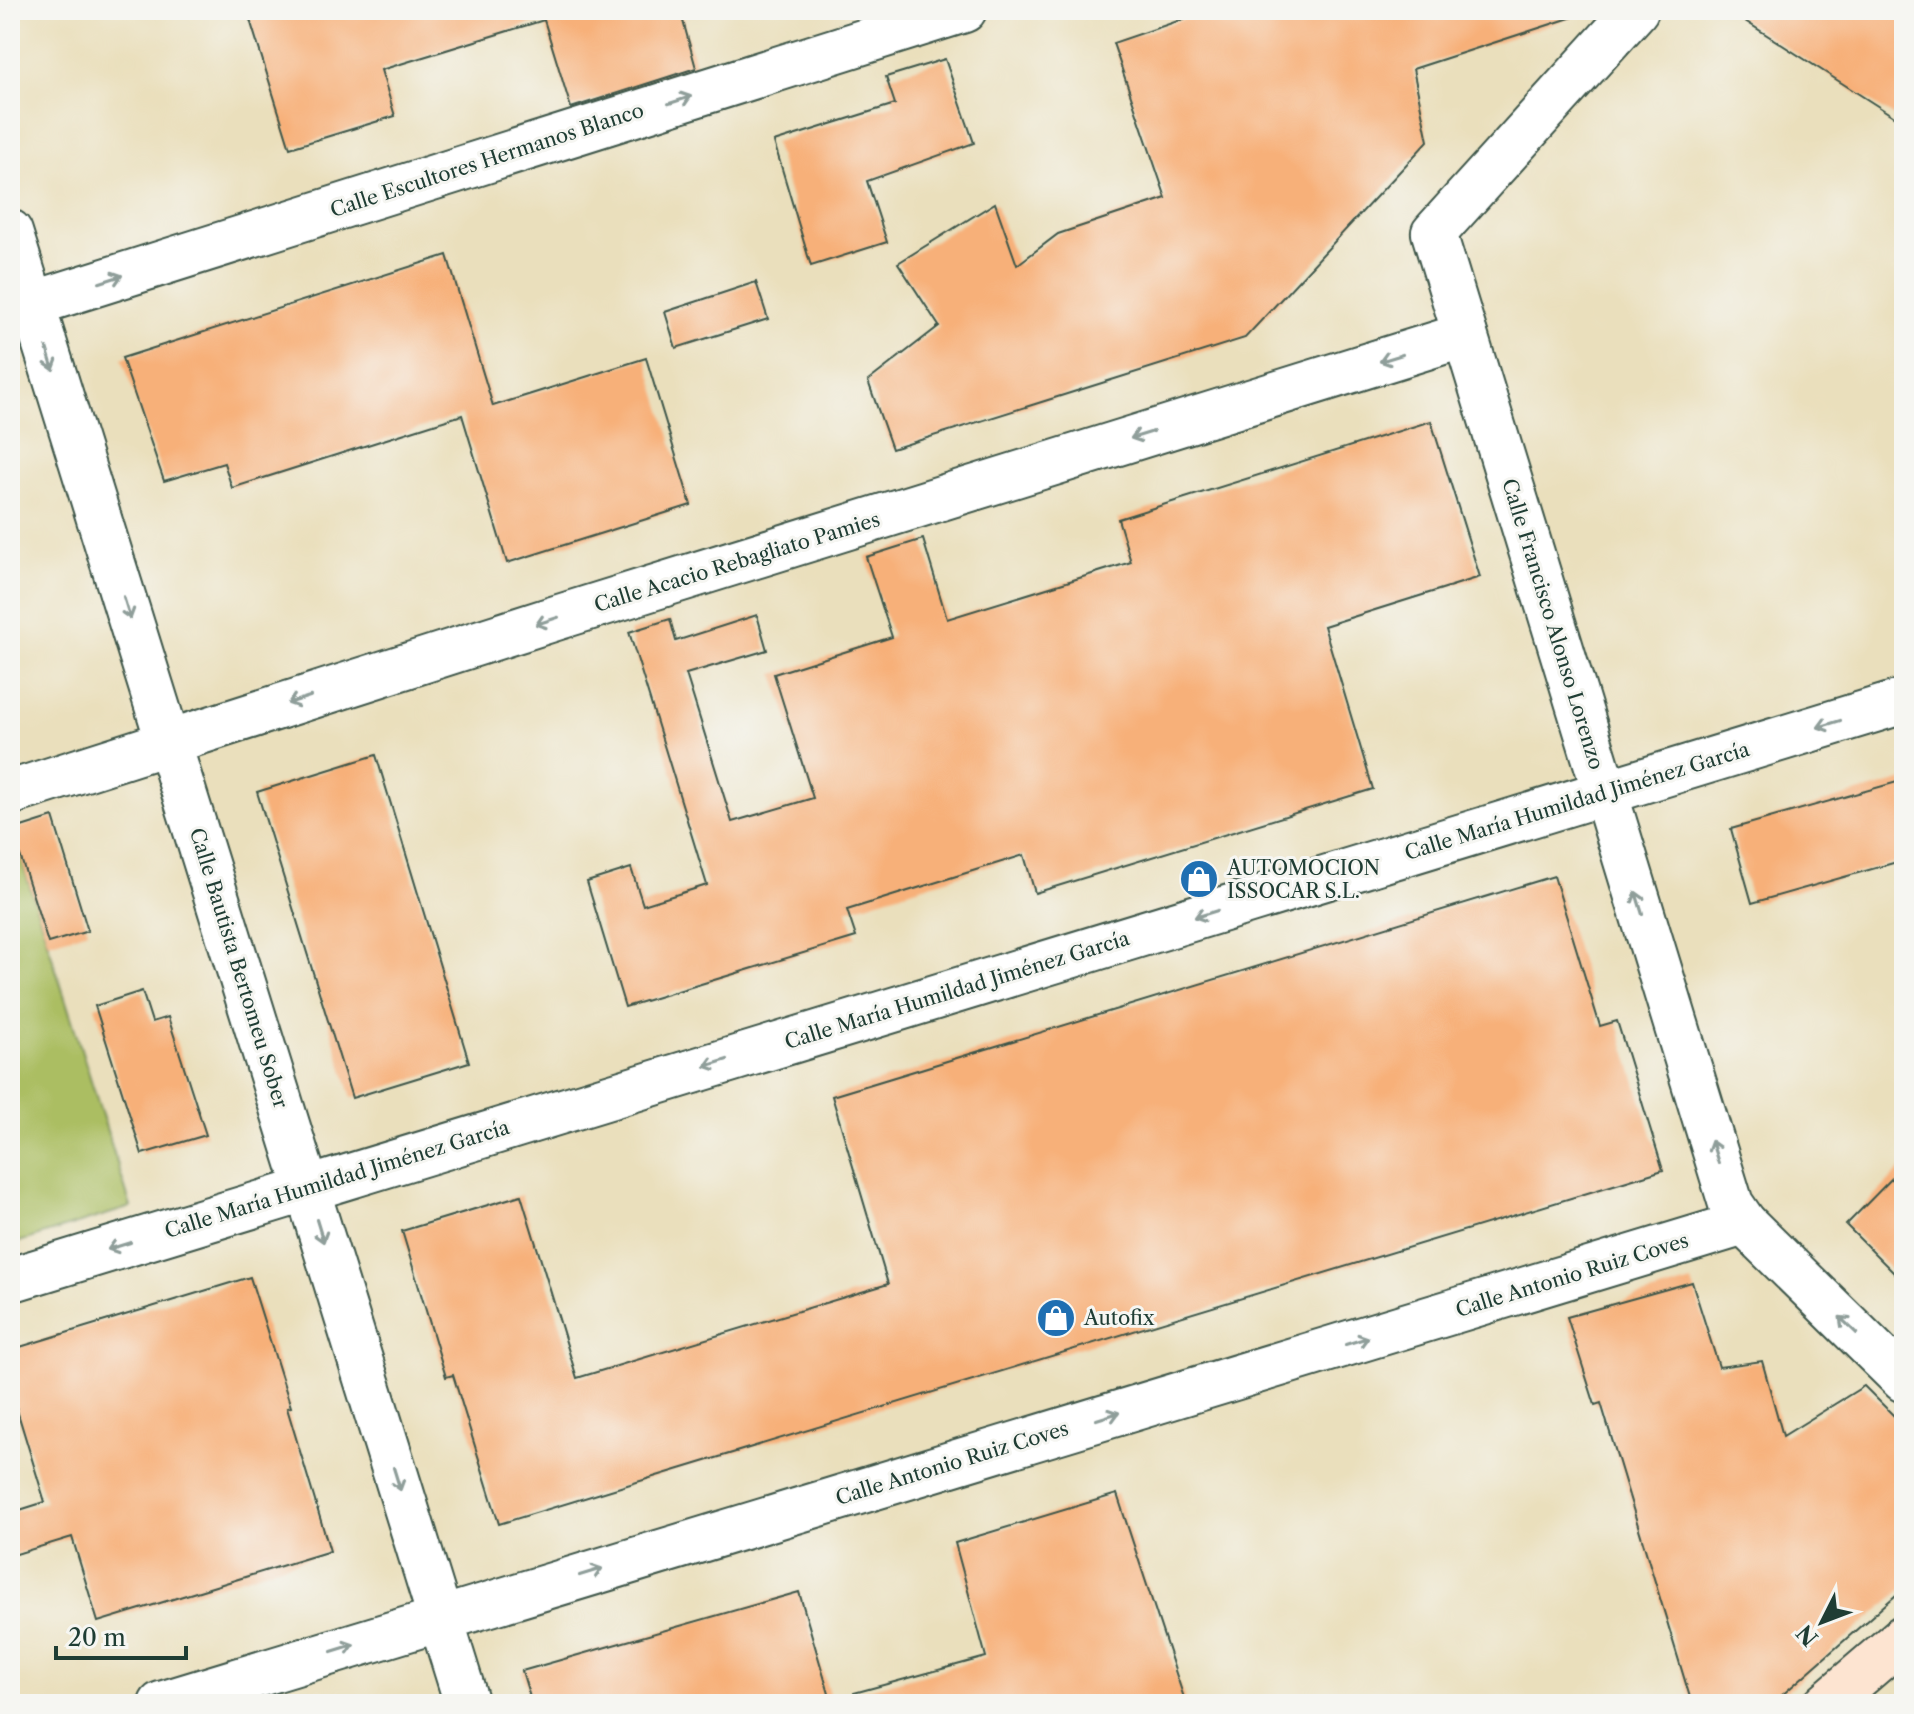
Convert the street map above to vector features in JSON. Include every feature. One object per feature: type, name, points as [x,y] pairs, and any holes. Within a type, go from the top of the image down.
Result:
[{"type":"street","name":"Calle Escultores Hermanos Blanco","points":[[21,307],[964,10]]},
{"type":"street","name":"Calle Francisco Alonso Lorenzo","points":[[1636,10],[1434,233],[1731,1204],[1744,1223],[1904,1380]]},
{"type":"street","name":"Calle Bautista Bertomeu Sober","points":[[10,232],[21,307],[169,743],[467,1704]]},
{"type":"street","name":"Calle Acacio Rebagliato Pamies","points":[[10,793],[556,618],[1465,335]]},
{"type":"street","name":"Calle María Humildad Jiménez García","points":[[10,1280],[1904,701]]},
{"type":"street","name":"Calle Antonio Ruiz Coves","points":[[161,1704],[1744,1223]]},
{"type":"street","points":[[1826,1704],[1904,1637]]},
{"type":"green space","points":[[10,830],[131,1207],[10,1245]]},
{"type":"building","points":[[247,10],[680,10],[696,68],[571,108],[544,20],[381,70],[395,116],[290,148]]},
{"type":"building","points":[[1210,10],[1572,10],[1573,17],[1413,69],[1428,141],[1245,338],[892,449],[868,381],[939,326],[898,263],[995,203],[1017,265],[1058,234],[1166,198],[1113,43]]},
{"type":"building","points":[[1728,10],[1904,10],[1904,123]]},
{"type":"building","points":[[945,59],[974,143],[867,181],[887,242],[811,266],[774,142],[895,104],[886,77]]},
{"type":"building","points":[[447,255],[493,406],[646,358],[691,505],[507,563],[462,415],[232,488],[224,463],[164,481],[122,358]]},
{"type":"building","points":[[756,282],[768,319],[676,348],[665,312]]},
{"type":"building","points":[[1431,421],[1480,577],[1324,626],[1373,789],[1035,893],[1024,855],[847,910],[856,937],[625,1007],[587,882],[631,868],[643,905],[707,885],[629,632],[670,619],[676,641],[757,615],[767,650],[686,674],[732,822],[813,798],[774,674],[892,637],[866,557],[923,539],[947,619],[1131,562],[1118,519]]},
{"type":"building","points":[[376,755],[469,1062],[352,1098],[257,792]]},
{"type":"building","points":[[1904,780],[1904,860],[1752,903],[1731,829]]},
{"type":"building","points":[[53,817],[88,931],[48,943],[12,830]]},
{"type":"building","points":[[1554,876],[1600,1026],[1617,1021],[1663,1170],[499,1524],[453,1375],[446,1377],[402,1231],[521,1195],[577,1378],[888,1284],[832,1096]]},
{"type":"building","points":[[142,991],[152,1022],[168,1017],[206,1135],[142,1154],[95,1006]]},
{"type":"building","points":[[1904,1166],[1904,1283],[1846,1225]]},
{"type":"building","points":[[250,1277],[291,1407],[287,1408],[330,1551],[98,1622],[72,1537],[10,1556],[10,1513],[45,1502],[10,1387],[10,1350]]},
{"type":"building","points":[[1692,1282],[1719,1367],[1762,1361],[1783,1436],[1864,1386],[1904,1426],[1904,1588],[1772,1704],[1692,1704],[1601,1403],[1595,1405],[1567,1317]]},
{"type":"building","points":[[1117,1494],[1186,1704],[855,1704],[854,1693],[986,1657],[955,1543]]},
{"type":"building","points":[[799,1592],[832,1704],[532,1704],[522,1671]]},
{"type":"place","name":"AUTOMOCION ISSOCAR S.L.","points":[[1199,879]]},
{"type":"place","name":"Autofix","points":[[1056,1318]]}]
